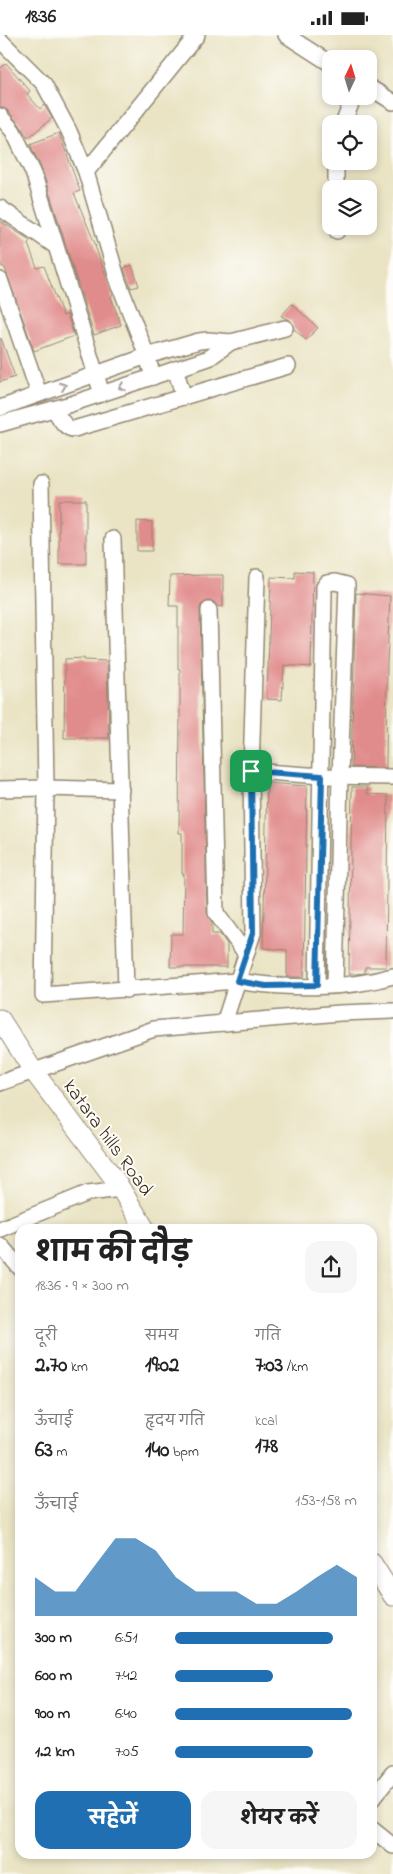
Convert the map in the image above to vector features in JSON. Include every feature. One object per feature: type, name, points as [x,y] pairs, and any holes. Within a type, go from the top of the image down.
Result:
[{"type":"main road","name":"katara hills Road","points":[[0,1019],[34,1072],[121,1189],[142,1224]]},
{"type":"main road","points":[[377,1571],[393,1596]]},
{"type":"street","points":[[86,172],[198,35]]},
{"type":"street","points":[[286,35],[322,58]]},
{"type":"street","points":[[0,40],[44,84],[69,131],[86,172],[118,281],[153,377]]},
{"type":"street","points":[[378,93],[393,102]]},
{"type":"street","points":[[0,116],[13,131],[33,172],[94,375],[102,394]]},
{"type":"street","points":[[0,208],[54,245]]},
{"type":"street","points":[[0,280],[35,396],[35,414]]},
{"type":"street","points":[[0,314],[35,396]]},
{"type":"street","points":[[0,408],[199,341],[232,342],[285,328]]},
{"type":"street","points":[[0,424],[102,394],[209,358],[232,342]]},
{"type":"street","points":[[54,409],[69,429],[74,429],[288,366]]},
{"type":"street","points":[[175,369],[184,397]]},
{"type":"street","points":[[41,484],[46,788],[43,995],[237,981],[266,986],[335,985],[380,980],[393,976]]},
{"type":"street","points":[[113,539],[126,990]]},
{"type":"street","points":[[224,1023],[253,933],[251,771],[257,577]]},
{"type":"street","points":[[317,985],[324,587],[327,583],[335,582],[347,585],[335,985]]},
{"type":"street","points":[[209,610],[216,913],[246,954]]},
{"type":"street","points":[[251,771],[322,776],[393,777]]},
{"type":"street","points":[[0,789],[121,790]]},
{"type":"street","name":"katara hills Road","points":[[0,1083],[154,1029],[340,1013],[393,1011]]},
{"type":"street","points":[[0,1229],[88,1193],[121,1189]]},
{"type":"street","points":[[0,1245],[15,1262]]},
{"type":"street","points":[[377,1793],[393,1773]]},
{"type":"street","points":[[377,1833],[393,1846]]},
{"type":"building","points":[[6,63],[30,91],[27,94],[40,109],[44,105],[52,118],[28,138],[7,110],[0,107],[0,69]]},
{"type":"building","points":[[59,133],[80,191],[74,193],[96,246],[113,294],[111,297],[121,325],[94,335],[42,169],[30,144]]},
{"type":"building","points":[[0,221],[30,240],[28,244],[37,268],[44,266],[63,316],[67,314],[74,336],[34,351],[5,268],[0,265]]},
{"type":"building","points":[[132,265],[139,286],[131,288],[124,268]]},
{"type":"building","points":[[292,304],[318,328],[306,340],[294,329],[291,321],[281,316]]},
{"type":"building","points":[[0,339],[15,377],[0,382]]},
{"type":"building","points":[[59,500],[86,500],[86,564],[59,564]]},
{"type":"building","points":[[137,521],[152,522],[152,551],[137,551]]},
{"type":"building","points":[[295,571],[313,572],[311,667],[284,665],[282,700],[267,699],[271,577],[295,578]]},
{"type":"building","points":[[223,575],[223,607],[208,601],[201,605],[200,610],[207,913],[212,923],[212,934],[220,934],[227,944],[227,967],[170,967],[171,934],[183,934],[184,874],[182,874],[182,833],[179,833],[180,669],[178,669],[178,606],[169,606],[170,576]]},
{"type":"building","points":[[356,593],[390,596],[386,768],[351,767]]},
{"type":"building","points":[[84,658],[84,660],[107,661],[109,738],[64,738],[65,659]]},
{"type":"building","points":[[267,783],[307,786],[304,977],[287,977],[287,950],[263,948]]},
{"type":"building","points":[[352,787],[368,787],[367,794],[388,795],[386,967],[365,967],[365,973],[349,974]]},
{"type":"route","points":[[251,771],[322,776],[317,985],[266,986],[237,981],[253,933],[251,771]]}]
